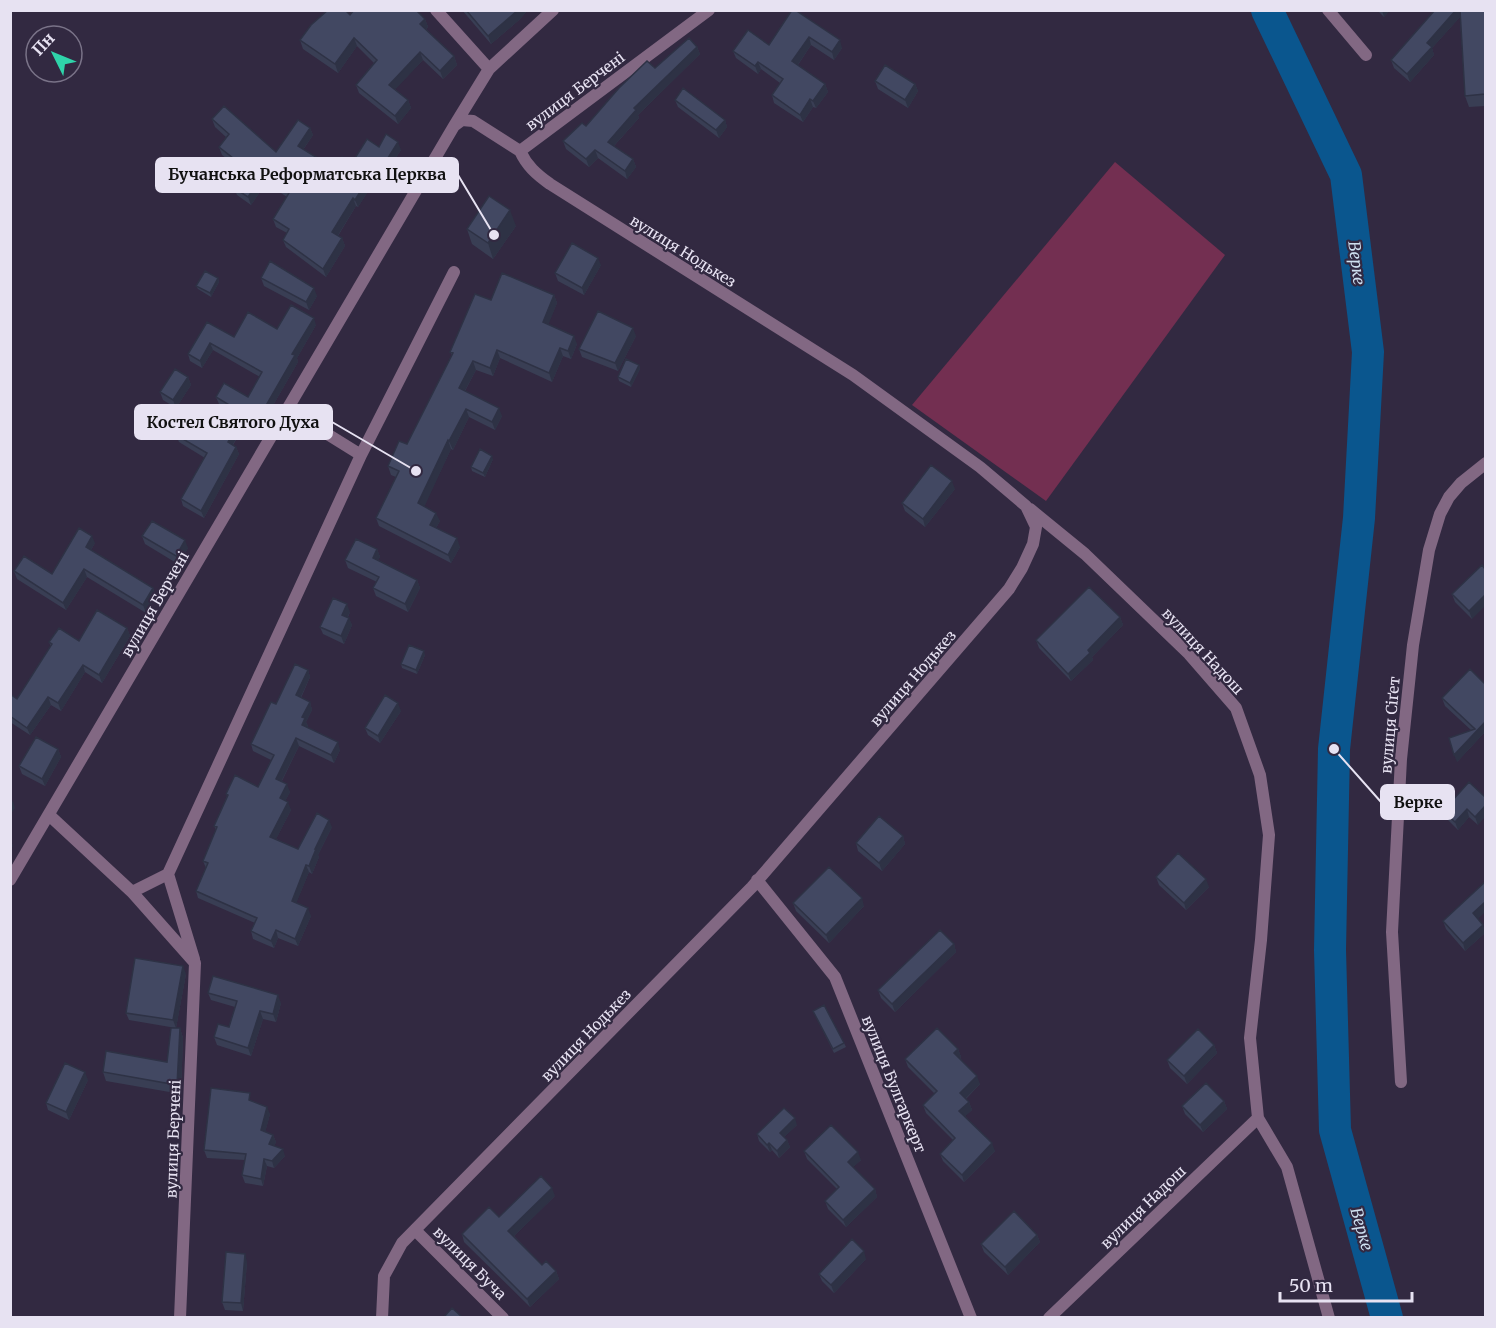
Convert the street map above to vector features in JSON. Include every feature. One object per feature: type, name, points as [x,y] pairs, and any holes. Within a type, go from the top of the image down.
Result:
[{"type":"street","points":[[436,10],[489,69]]},
{"type":"street","name":"вулиця Берчені","points":[[10,880],[489,69],[553,10]]},
{"type":"street","name":"вулиця Берчені","points":[[454,126],[462,120],[473,121],[520,151],[709,10]]},
{"type":"street","points":[[1328,10],[1366,55]]},
{"type":"street","name":"вулиця Нодькез","points":[[382,1317],[384,1276],[391,1259],[402,1243],[758,880],[1009,589],[1033,544],[1036,527],[1026,506],[980,467],[853,375],[542,178],[524,161],[520,151]]},
{"type":"street","points":[[132,892],[168,874],[361,456],[454,272]]},
{"type":"street","points":[[288,409],[361,456]]},
{"type":"street","name":"вулиця Сіґет","points":[[1401,1082],[1392,932],[1401,759],[1413,645],[1429,550],[1440,514],[1449,497],[1461,483],[1485,463]]},
{"type":"street","name":"вулиця Надош","points":[[1026,506],[1085,554],[1189,654],[1236,708],[1260,775],[1269,835],[1261,940],[1250,1038],[1258,1118],[1287,1167],[1329,1317]]},
{"type":"street","points":[[49,815],[132,892],[195,963]]},
{"type":"street","name":"вулиця Берчені","points":[[168,874],[195,963],[180,1317]]},
{"type":"street","name":"вулиця Булгаркерт","points":[[758,880],[835,977],[970,1317]]},
{"type":"street","name":"вулиця Надош","points":[[1049,1317],[1258,1118]]},
{"type":"street","name":"вулиця Буча","points":[[415,1230],[503,1317]]},
{"type":"shaded area","points":[[1115,162],[1225,255],[1046,501],[912,405]]},
{"type":"building","points":[[328,10],[345,10],[350,15],[354,10],[416,10],[425,19],[420,24],[454,56],[440,71],[420,52],[389,85],[408,100],[395,116],[356,85],[377,60],[354,38],[335,64],[300,40],[311,25]]},
{"type":"building","points":[[466,10],[518,10],[488,36]]},
{"type":"building","points":[[792,10],[840,40],[832,52],[809,37],[792,61],[825,84],[813,101],[810,99],[800,115],[772,95],[783,79],[758,62],[755,66],[733,51],[748,30],[769,45]]},
{"type":"building","points":[[1435,10],[1456,10],[1427,43],[1432,47],[1407,74],[1391,60]]},
{"type":"building","points":[[1460,10],[1485,10],[1485,94],[1465,96]]},
{"type":"building","points":[[689,38],[697,47],[634,108],[636,110],[608,142],[633,159],[625,171],[595,150],[586,159],[563,141],[582,123],[586,126],[619,88],[647,61],[655,68]]},
{"type":"building","points":[[885,65],[915,84],[905,100],[875,81]]},
{"type":"building","points":[[683,88],[725,120],[716,130],[675,100]]},
{"type":"building","points":[[224,106],[276,152],[298,120],[310,128],[298,146],[335,169],[342,157],[352,163],[367,139],[379,147],[386,134],[398,142],[383,166],[378,163],[332,232],[342,238],[323,269],[283,240],[289,229],[273,219],[289,193],[263,175],[248,197],[234,188],[247,169],[219,147],[229,134],[212,119]]},
{"type":"building","points":[[489,196],[510,210],[488,243],[467,229]]},
{"type":"building","points":[[572,243],[598,258],[582,288],[555,273]]},
{"type":"building","points":[[270,261],[314,288],[306,302],[261,278]]},
{"type":"building","points":[[205,271],[218,278],[210,293],[196,286]]},
{"type":"building","points":[[502,273],[554,295],[543,322],[574,336],[568,351],[560,348],[549,373],[497,350],[490,368],[473,361],[459,388],[499,408],[492,422],[466,409],[448,440],[418,503],[436,513],[430,525],[457,538],[448,555],[376,518],[399,471],[388,466],[399,441],[407,444],[453,353],[450,352],[475,294],[491,300]]},
{"type":"building","points":[[291,305],[314,318],[292,354],[295,355],[257,421],[244,414],[228,442],[236,447],[201,511],[181,499],[207,453],[176,435],[186,418],[215,435],[231,406],[216,397],[224,383],[248,397],[262,372],[210,343],[200,361],[188,354],[207,322],[234,337],[248,312],[277,329]]},
{"type":"building","points":[[598,311],[633,328],[615,363],[579,349]]},
{"type":"building","points":[[626,359],[639,365],[630,383],[618,377]]},
{"type":"building","points":[[175,369],[188,377],[173,400],[160,392]]},
{"type":"building","points":[[480,449],[492,456],[483,473],[471,467]]},
{"type":"building","points":[[931,465],[952,481],[923,519],[902,503]]},
{"type":"building","points":[[152,521],[185,540],[176,556],[142,536]]},
{"type":"building","points":[[79,528],[92,536],[86,547],[153,588],[143,605],[84,569],[63,603],[14,571],[24,556],[52,574]]},
{"type":"building","points":[[356,539],[377,549],[373,558],[417,580],[405,604],[373,588],[379,577],[345,560]]},
{"type":"building","points":[[1482,565],[1485,569],[1485,595],[1469,611],[1452,594]]},
{"type":"building","points":[[1089,587],[1120,617],[1088,650],[1090,653],[1068,674],[1036,640]]},
{"type":"building","points":[[333,598],[347,604],[342,615],[349,618],[341,636],[320,627]]},
{"type":"building","points":[[97,610],[127,628],[99,675],[83,665],[58,703],[48,697],[27,728],[10,716],[10,694],[17,699],[52,644],[49,642],[59,628],[79,641]]},
{"type":"building","points":[[409,645],[424,651],[416,670],[401,664]]},
{"type":"building","points":[[295,664],[308,670],[296,695],[310,702],[302,717],[305,718],[302,725],[338,742],[331,755],[296,738],[276,779],[287,784],[280,798],[288,802],[270,837],[298,849],[317,813],[329,820],[309,866],[306,865],[292,901],[308,908],[295,939],[276,930],[271,941],[251,931],[257,918],[196,891],[208,863],[203,861],[217,827],[214,826],[235,775],[258,787],[274,755],[251,744],[271,702],[276,704]]},
{"type":"building","points":[[1470,669],[1485,684],[1485,722],[1454,755],[1449,738],[1475,729],[1442,698]]},
{"type":"building","points":[[385,695],[398,703],[378,736],[365,728]]},
{"type":"building","points":[[36,737],[58,749],[42,779],[19,766]]},
{"type":"building","points":[[1469,782],[1485,797],[1485,806],[1475,817],[1467,809],[1455,822],[1443,811]]},
{"type":"building","points":[[879,816],[903,836],[879,863],[856,843]]},
{"type":"building","points":[[1178,853],[1206,879],[1184,903],[1156,877]]},
{"type":"building","points":[[829,867],[862,898],[826,935],[793,903]]},
{"type":"building","points":[[1485,882],[1485,902],[1473,913],[1483,925],[1463,943],[1443,921]]},
{"type":"building","points":[[940,930],[954,944],[892,1004],[878,990]]},
{"type":"building","points":[[135,958],[183,966],[173,1020],[126,1013]]},
{"type":"building","points":[[213,976],[278,995],[273,1014],[260,1011],[248,1048],[214,1037],[218,1024],[229,1027],[237,1001],[208,993]]},
{"type":"building","points":[[824,1005],[844,1043],[833,1049],[813,1011]]},
{"type":"building","points":[[171,1028],[180,1028],[177,1085],[103,1072],[106,1051],[167,1062]]},
{"type":"building","points":[[937,1028],[958,1049],[954,1053],[977,1076],[960,1093],[969,1102],[959,1111],[992,1143],[962,1175],[940,1154],[955,1138],[923,1105],[937,1091],[905,1059]]},
{"type":"building","points":[[1198,1029],[1214,1045],[1184,1076],[1167,1060]]},
{"type":"building","points":[[65,1063],[85,1072],[66,1112],[46,1103]]},
{"type":"building","points":[[1206,1083],[1224,1101],[1200,1125],[1182,1106]]},
{"type":"building","points":[[211,1088],[250,1093],[249,1100],[267,1107],[261,1130],[273,1135],[269,1144],[283,1149],[272,1161],[264,1159],[261,1179],[242,1175],[246,1154],[204,1150]]},
{"type":"building","points":[[784,1108],[795,1118],[780,1133],[787,1140],[777,1151],[769,1143],[767,1145],[757,1134]]},
{"type":"building","points":[[831,1125],[858,1152],[848,1162],[875,1189],[843,1220],[825,1201],[839,1187],[804,1151]]},
{"type":"building","points":[[541,1176],[552,1188],[508,1231],[542,1265],[546,1261],[556,1271],[527,1299],[462,1234],[489,1207],[499,1217]]},
{"type":"building","points":[[1014,1211],[1037,1235],[1005,1267],[981,1244]]},
{"type":"building","points":[[852,1239],[864,1251],[831,1285],[819,1274]]},
{"type":"building","points":[[226,1252],[245,1254],[241,1303],[222,1302]]},
{"type":"building","points":[[452,1308],[462,1317],[444,1317]]},
{"type":"waterway","name":"Верке","points":[[1267,10],[1346,175],[1368,352],[1359,518],[1334,749],[1330,950],[1335,1130],[1387,1318]]},
{"type":"place","name":"Бучанська Реформатська Церква","points":[[494,235]]},
{"type":"place","name":"Костел Святого Духа","points":[[416,471]]},
{"type":"place","name":"Верке","points":[[1334,749]]}]
